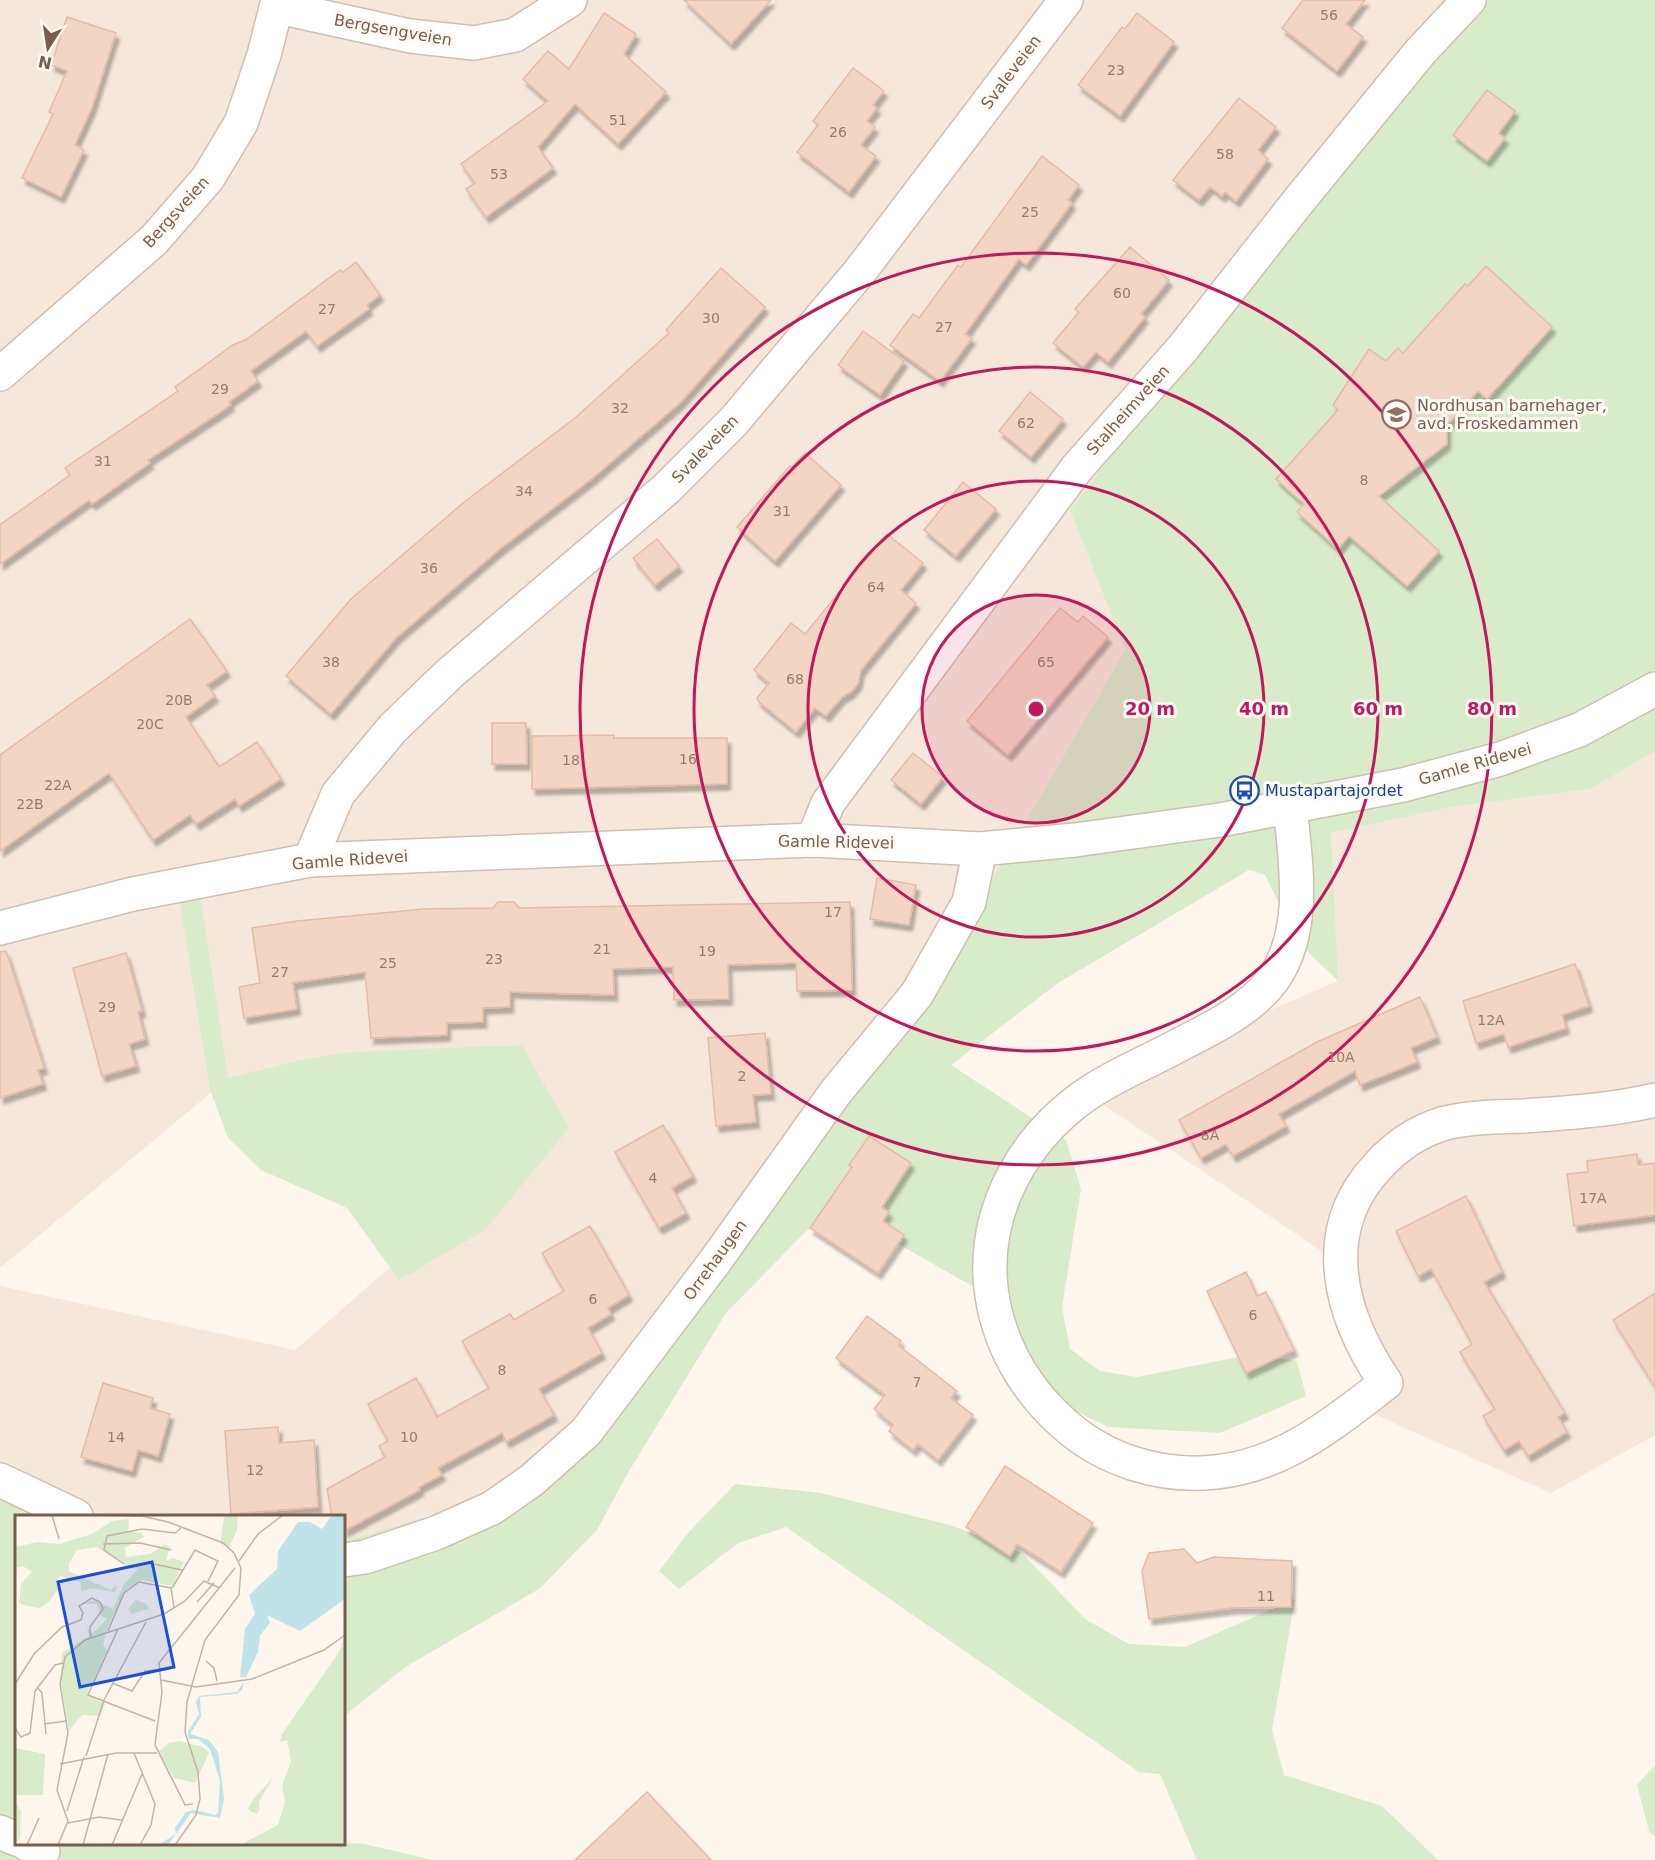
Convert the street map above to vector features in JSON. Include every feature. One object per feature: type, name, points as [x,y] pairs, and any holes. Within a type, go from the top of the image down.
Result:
[{"type":"street","name":"Bergsengveien","points":[[278,3],[410,36],[474,44],[515,35],[570,0]]},
{"type":"street","name":"Svaleveien","points":[[310,860],[338,794],[393,728],[449,674],[666,489],[734,421],[861,270],[1066,0]]},
{"type":"street","name":"Stalheimveien","points":[[813,840],[828,802],[1077,468],[1184,348],[1297,203],[1421,51],[1470,0]]},
{"type":"street","name":"Bergsveien","points":[[0,374],[154,240],[208,178],[242,123],[278,3]]},
{"type":"street","name":"Gamle Ridevei","points":[[0,928],[134,894],[310,860],[813,840],[980,849],[1075,840],[1220,820],[1290,804],[1403,784],[1500,759],[1580,730],[1655,689]]},
{"type":"street","points":[[1290,804],[1297,919],[1287,956],[1274,979],[1234,1014],[1079,1100],[1049,1126],[1022,1159],[1003,1195],[992,1232],[990,1268],[995,1317],[1020,1374],[1061,1422],[1104,1453],[1142,1467],[1204,1473],[1238,1470],[1257,1464],[1320,1433],[1386,1383],[1363,1345],[1349,1310],[1341,1270],[1340,1250],[1351,1204],[1368,1177],[1388,1155],[1411,1138],[1442,1124],[1478,1118],[1594,1109],[1655,1100]]},
{"type":"street","name":"Orrehaugen","points":[[345,1560],[365,1557],[426,1536],[492,1508],[532,1479],[586,1432],[716,1260],[835,1093],[917,994],[969,902],[980,849]]},
{"type":"street","points":[[0,1480],[74,1515]]},
{"type":"street","points":[[0,1832],[15,1838]]},
{"type":"shaded area","points":[[0,0],[1459,0],[1070,510],[1125,650],[945,961],[739,1234],[514,1491],[345,1541],[345,1515],[74,1515],[0,1483],[0,1286],[295,1350],[553,1126],[224,1082],[0,1268]]},
{"type":"shaded area","points":[[1655,751],[1655,1435],[1551,1493],[1369,1412],[1344,1266],[1096,1100],[1245,1021],[1338,981],[1330,833],[1452,807],[1591,789]]},
{"type":"green space","points":[[1459,0],[1655,0],[1655,751],[1591,789],[1452,807],[1331,833],[1338,981],[1298,942],[1265,875],[1249,870],[1058,983],[951,1065],[1066,1140],[1081,1189],[1062,1307],[1070,1349],[1100,1371],[1137,1377],[1254,1354],[1297,1361],[1306,1396],[1220,1433],[1108,1427],[1015,1381],[981,1291],[831,1206],[726,1313],[629,1471],[597,1530],[539,1589],[407,1666],[345,1715],[345,1541],[514,1491],[739,1234],[945,961],[1125,650],[1070,510]]},
{"type":"green space","points":[[200,893],[228,1078],[306,1059],[352,1052],[522,1045],[569,1128],[485,1230],[399,1280],[347,1208],[261,1170],[228,1138],[210,1090],[179,897]]},
{"type":"green space","points":[[0,1483],[74,1515],[15,1515],[15,1845],[345,1845],[345,1843],[364,1844],[433,1860],[0,1860]]},
{"type":"green space","points":[[735,1484],[821,1493],[950,1525],[1022,1553],[1085,1619],[1129,1644],[1185,1647],[1295,1599],[1272,1730],[1284,1775],[1382,1806],[1438,1860],[1197,1860],[1160,1774],[1139,1772],[786,1527],[738,1543],[679,1589],[659,1571],[689,1532]]},
{"type":"green space","points":[[1655,1765],[1655,1837],[1649,1831],[1637,1785]]},
{"type":"building","points":[[684,0],[771,0],[731,44]]},
{"type":"building","points":[[1303,0],[1365,0],[1346,24],[1363,37],[1337,71],[1282,28]]},
{"type":"building","points":[[604,13],[636,34],[624,54],[666,92],[618,144],[575,104],[538,147],[553,168],[486,217],[466,189],[475,183],[461,164],[548,101],[523,79],[548,51],[569,69]]},
{"type":"building","points":[[1137,13],[1174,42],[1120,116],[1078,85],[1122,27],[1125,29]]},
{"type":"building","points":[[67,17],[116,33],[92,108],[75,145],[84,150],[61,197],[22,178],[53,114],[49,112],[67,71],[51,65]]},
{"type":"building","points":[[853,68],[884,91],[873,105],[877,108],[867,121],[875,127],[861,145],[876,156],[849,192],[797,152],[818,125],[813,121]]},
{"type":"building","points":[[1487,90],[1515,111],[1499,133],[1505,138],[1487,161],[1453,135]]},
{"type":"building","points":[[1239,98],[1276,127],[1258,150],[1268,159],[1236,201],[1225,192],[1222,196],[1210,187],[1199,200],[1173,180]]},
{"type":"building","points":[[1042,156],[1079,185],[1068,200],[1072,203],[1026,265],[1019,259],[965,334],[972,338],[940,381],[890,345],[913,314],[919,318],[958,265],[961,267]]},
{"type":"building","points":[[1130,247],[1169,280],[1141,314],[1145,317],[1108,362],[1096,352],[1083,367],[1053,343],[1079,312],[1075,309]]},
{"type":"building","points":[[356,262],[380,295],[367,305],[369,309],[317,346],[306,331],[251,371],[258,381],[229,402],[231,405],[148,460],[150,463],[92,504],[89,500],[0,564],[0,525],[70,475],[65,468],[178,391],[175,387],[233,345],[247,339],[340,270],[343,272]]},
{"type":"building","points":[[1486,266],[1552,327],[1487,399],[1478,391],[1447,425],[1447,444],[1379,496],[1439,551],[1407,586],[1349,536],[1338,549],[1297,512],[1304,504],[1276,479],[1338,410],[1333,405],[1369,349],[1386,361],[1398,348],[1403,353],[1465,284],[1468,286]]},
{"type":"building","points":[[721,268],[765,307],[681,402],[594,477],[500,549],[396,638],[331,714],[286,676],[351,599],[463,503],[575,418],[669,333],[666,330]]},
{"type":"building","points":[[863,331],[904,361],[880,395],[838,365]]},
{"type":"building","points":[[1030,392],[1063,419],[1031,457],[999,431]]},
{"type":"building","points":[[805,453],[841,485],[775,561],[737,527],[790,466],[792,467]]},
{"type":"building","points":[[963,482],[996,509],[956,556],[924,530]]},
{"type":"building","points":[[887,534],[923,563],[901,590],[916,603],[861,670],[858,684],[851,692],[842,697],[826,716],[815,708],[796,732],[759,702],[757,698],[769,683],[754,670],[791,623],[805,634]]},
{"type":"building","points":[[657,539],[679,566],[655,585],[633,558]]},
{"type":"building","points":[[1060,608],[1078,622],[1083,616],[1108,637],[1008,755],[967,721]]},
{"type":"building","points":[[190,619],[227,671],[207,685],[215,696],[186,717],[219,767],[257,742],[281,779],[239,806],[235,799],[196,824],[190,815],[153,840],[109,773],[0,851],[0,755]]},
{"type":"building","points":[[492,723],[526,723],[527,764],[492,764]]},
{"type":"building","points":[[614,735],[614,738],[727,738],[727,784],[532,789],[532,736]]},
{"type":"building","points":[[913,753],[943,777],[921,804],[891,780]]},
{"type":"building","points":[[877,878],[916,885],[909,925],[870,919]]},
{"type":"building","points":[[498,902],[514,902],[519,908],[850,902],[852,990],[797,991],[796,963],[728,965],[729,999],[674,1000],[673,967],[613,969],[614,995],[510,992],[510,1007],[483,1008],[483,1022],[447,1023],[447,1035],[371,1038],[365,972],[293,983],[297,1009],[244,1018],[239,987],[260,983],[252,928],[297,921],[424,909],[493,908]]},
{"type":"building","points":[[6,951],[44,1068],[38,1070],[43,1084],[0,1098],[0,952]]},
{"type":"building","points":[[126,953],[142,1011],[138,1012],[145,1039],[129,1044],[136,1066],[102,1076],[73,968]]},
{"type":"building","points":[[1575,964],[1589,1006],[1562,1015],[1566,1028],[1508,1047],[1504,1034],[1476,1043],[1463,1001]]},
{"type":"building","points":[[1420,997],[1437,1037],[1411,1048],[1417,1062],[1360,1085],[1355,1071],[1279,1114],[1286,1126],[1233,1156],[1226,1144],[1201,1158],[1179,1120],[1317,1042]]},
{"type":"building","points":[[765,1033],[771,1094],[753,1095],[756,1122],[716,1126],[708,1038]]},
{"type":"building","points":[[663,1125],[693,1176],[672,1188],[686,1213],[659,1228],[615,1152]]},
{"type":"building","points":[[869,1136],[911,1163],[882,1207],[889,1212],[883,1221],[904,1235],[878,1273],[810,1228],[852,1167],[849,1165]]},
{"type":"building","points":[[1637,1154],[1638,1165],[1655,1163],[1655,1215],[1574,1226],[1567,1174],[1588,1172],[1587,1161]]},
{"type":"building","points":[[1466,1196],[1502,1272],[1484,1282],[1565,1413],[1558,1417],[1567,1432],[1528,1456],[1519,1441],[1504,1450],[1483,1416],[1495,1409],[1460,1352],[1472,1344],[1431,1269],[1418,1276],[1396,1231]]},
{"type":"building","points":[[590,1226],[629,1295],[608,1308],[611,1314],[588,1328],[602,1353],[539,1389],[554,1415],[506,1442],[502,1433],[438,1468],[442,1475],[419,1487],[420,1490],[345,1530],[345,1515],[332,1515],[327,1489],[385,1457],[379,1446],[388,1441],[368,1404],[416,1378],[437,1417],[489,1388],[462,1341],[510,1314],[514,1320],[564,1291],[542,1253]]},
{"type":"building","points":[[1246,1272],[1257,1296],[1266,1292],[1294,1350],[1246,1373],[1207,1291]]},
{"type":"building","points":[[1655,1293],[1655,1387],[1613,1320]]},
{"type":"building","points":[[867,1316],[901,1341],[898,1345],[957,1391],[951,1398],[973,1415],[938,1460],[918,1444],[913,1450],[889,1431],[893,1425],[874,1409],[885,1395],[836,1358]]},
{"type":"building","points":[[103,1383],[153,1398],[150,1408],[170,1414],[158,1456],[138,1450],[132,1471],[81,1457]]},
{"type":"building","points":[[278,1427],[279,1443],[314,1440],[318,1507],[231,1514],[225,1431]]},
{"type":"building","points":[[1005,1466],[1093,1523],[1061,1572],[1017,1544],[1010,1556],[966,1527]]},
{"type":"building","points":[[1184,1549],[1197,1563],[1214,1557],[1292,1561],[1291,1607],[1232,1608],[1149,1619],[1142,1571],[1149,1553]]},
{"type":"building","points":[[647,1792],[711,1860],[575,1860]]},
{"type":"place","name":"Nordhusan barnehager, avd. Froskedammen","points":[[1396,414]]},
{"type":"place","name":"Mustapartajordet","points":[[1244,790]]}]
